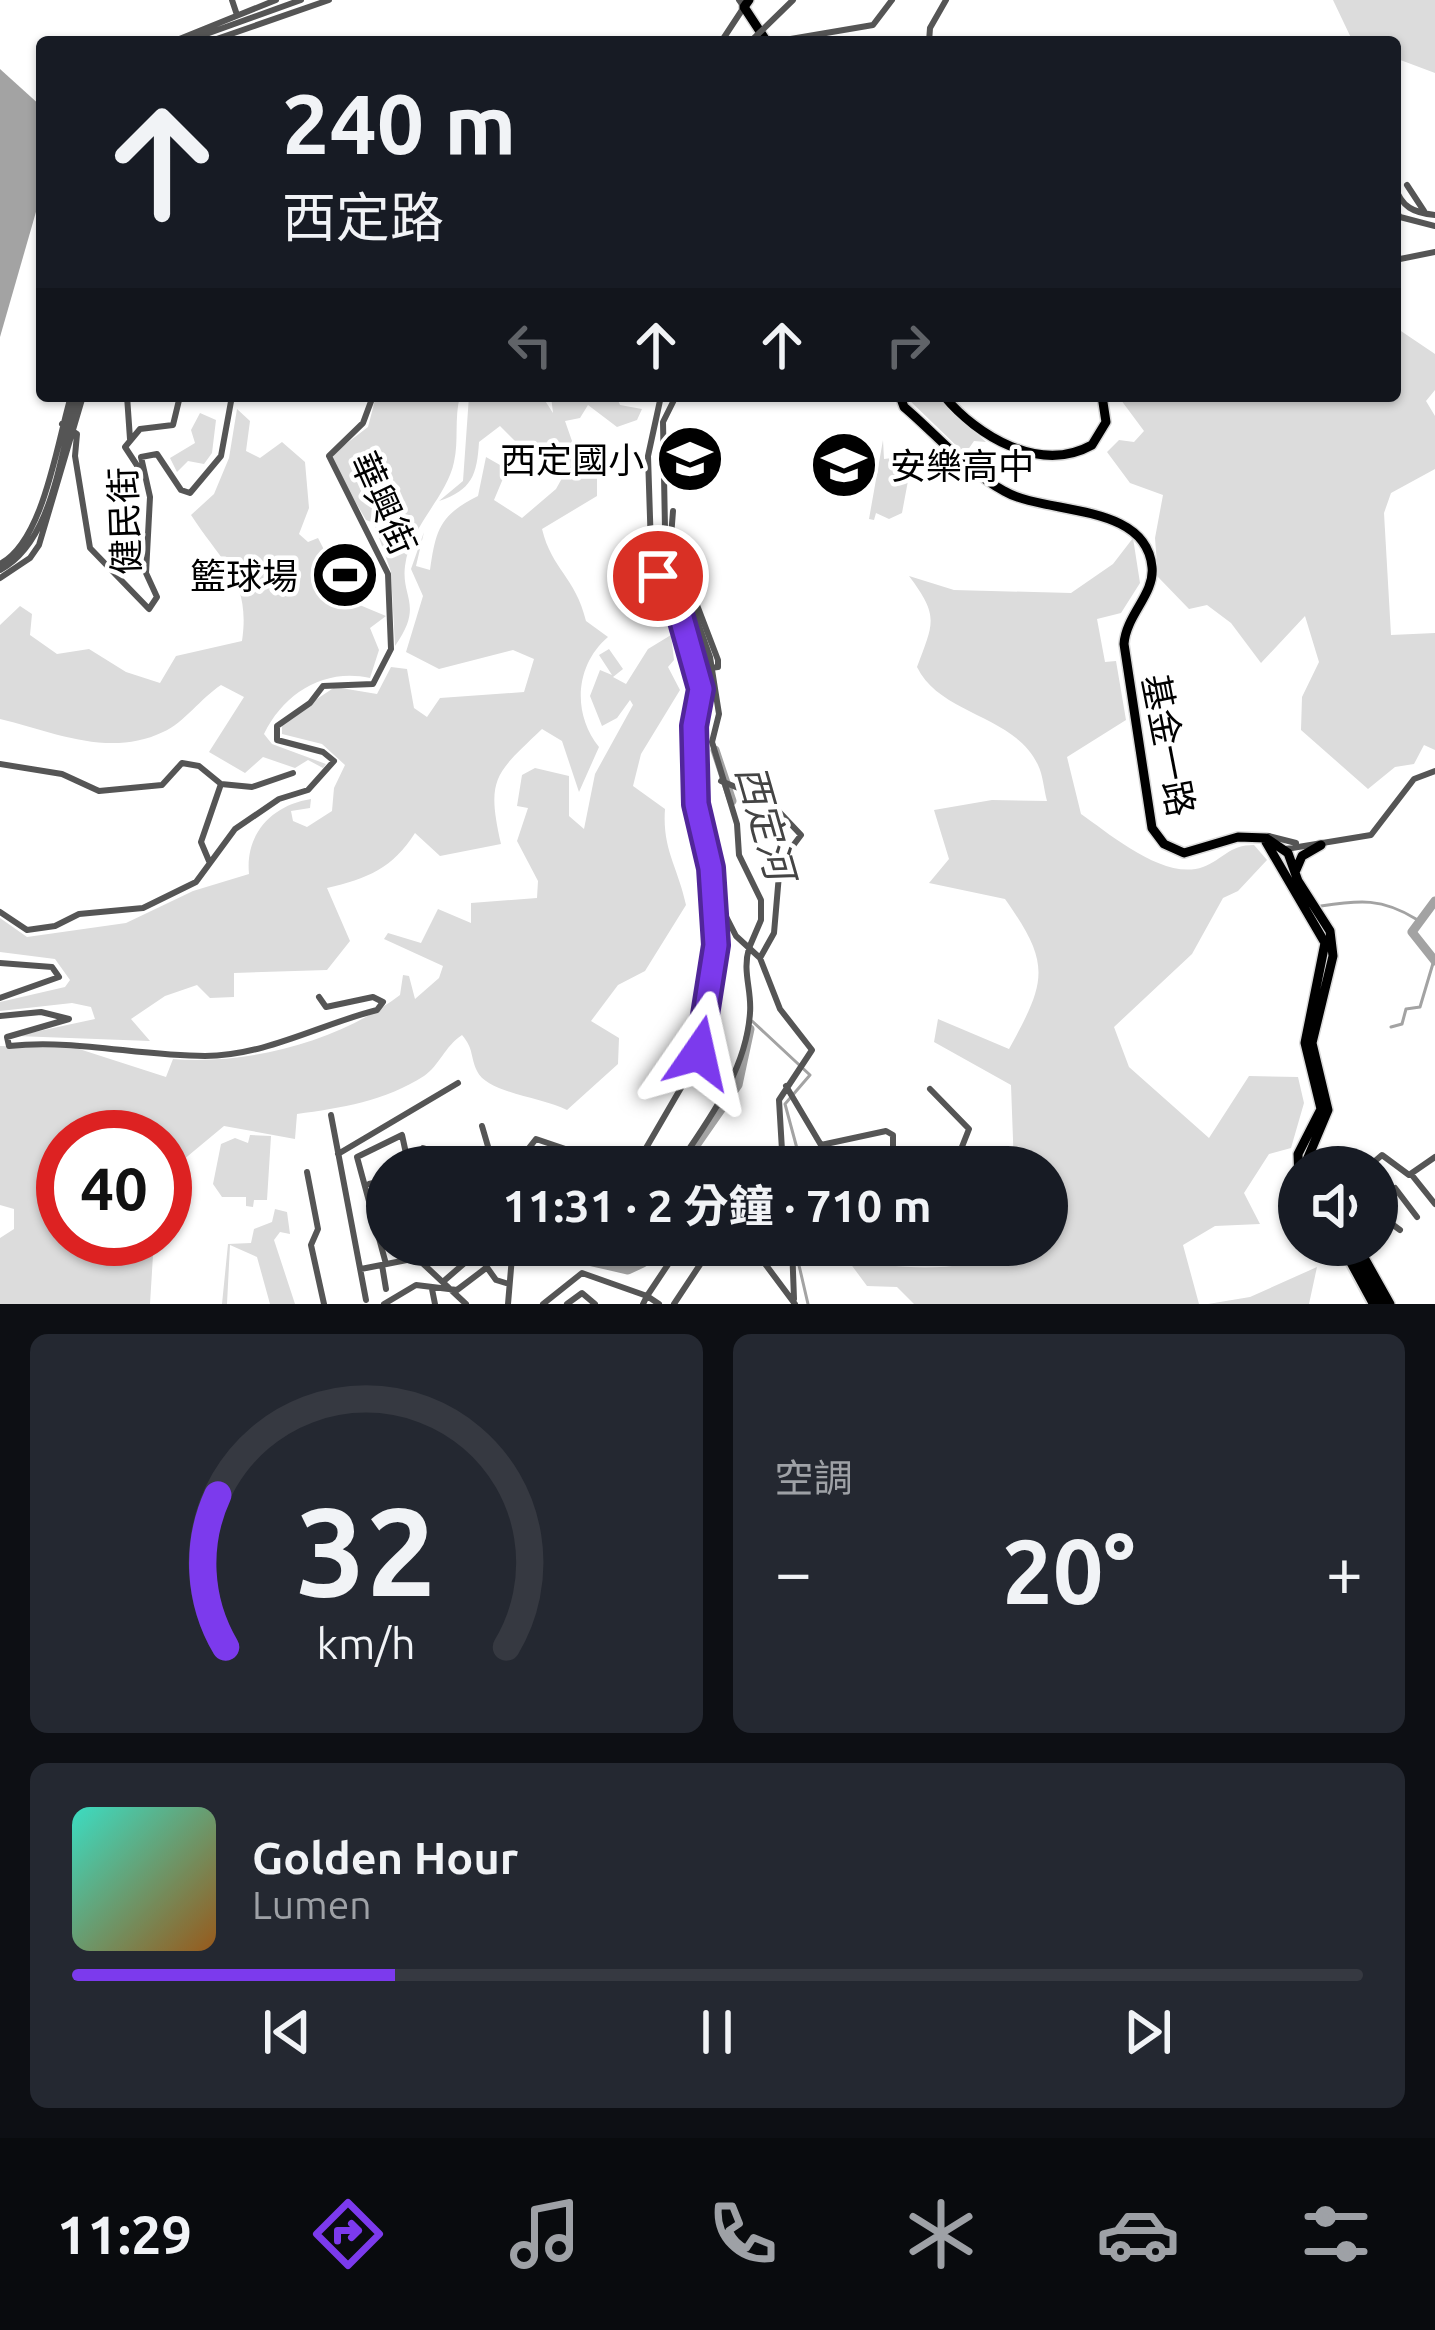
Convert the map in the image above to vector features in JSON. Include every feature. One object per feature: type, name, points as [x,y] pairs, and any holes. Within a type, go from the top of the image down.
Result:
[{"type":"highway","points":[[1360,1266],[1380,1303]]},
{"type":"main road","points":[[744,2],[763,36]]},
{"type":"main road","name":"基金一路","points":[[902,402],[1000,490],[1126,527],[1147,550],[1152,574],[1124,639],[1150,823],[1164,844],[1184,854],[1250,835],[1283,856]]},
{"type":"main road","points":[[951,402],[984,431],[1032,454],[1092,446],[1106,422],[1103,402]]},
{"type":"main road","points":[[1298,881],[1298,861],[1316,844]]},
{"type":"main road","points":[[1283,856],[1330,931],[1333,956],[1312,1043],[1328,1110],[1313,1146]]},
{"type":"main road","points":[[1283,856],[1325,943],[1305,1043],[1321,1109],[1302,1146]]},
{"type":"main road","points":[[1360,1266],[1380,1303]]},
{"type":"street","points":[[232,0],[239,22]]},
{"type":"street","points":[[217,36],[276,0]]},
{"type":"street","points":[[193,36],[301,0]]},
{"type":"street","points":[[239,22],[329,0]]},
{"type":"street","points":[[756,36],[793,0]]},
{"type":"street","points":[[790,36],[873,26],[892,0]]},
{"type":"street","points":[[929,36],[946,0]]},
{"type":"street","points":[[724,36],[744,2]]},
{"type":"street","points":[[1407,184],[1431,214]]},
{"type":"street","points":[[1401,201],[1431,214]]},
{"type":"street","points":[[1401,217],[1435,226]]},
{"type":"street","points":[[1401,259],[1435,252]]},
{"type":"street","points":[[0,571],[22,547],[34,524],[75,402]]},
{"type":"street","points":[[127,402],[130,439]]},
{"type":"street","points":[[148,481],[125,447],[140,430],[172,424],[178,402]]},
{"type":"street","name":"健民街","points":[[67,426],[77,434],[75,456],[90,548],[149,609],[157,597],[146,573],[148,481],[141,457],[151,452],[166,461],[181,490],[190,494],[221,456],[231,402]]},
{"type":"street","name":"華興街","points":[[209,862],[235,829],[278,800],[308,790],[334,761],[322,752],[277,740],[280,720],[310,703],[323,686],[373,684],[391,649],[385,565],[329,457],[331,448],[363,423],[371,402]]},
{"type":"street","points":[[649,1146],[699,1053],[716,945],[696,804],[694,726],[701,689],[678,607],[656,569],[651,533],[649,441],[659,402]]},
{"type":"street","points":[[673,402],[664,422],[664,530],[710,657],[719,714],[712,742],[737,824],[739,855],[761,900],[760,922],[744,973],[750,1012],[728,1091],[691,1146]]},
{"type":"street","points":[[0,571],[36,553],[67,426]]},
{"type":"street","points":[[673,511],[672,532],[714,668],[695,670]]},
{"type":"street","points":[[651,533],[672,532]]},
{"type":"street","points":[[0,764],[62,775],[99,791],[162,785],[187,763],[220,784],[252,787],[293,773]]},
{"type":"street","points":[[1250,835],[1300,844],[1371,835],[1407,786],[1435,771]]},
{"type":"street","points":[[726,782],[768,800],[801,835],[780,863],[776,923],[760,958]]},
{"type":"street","points":[[0,912],[27,930],[56,926],[79,914],[143,908],[196,882],[209,862],[201,842],[220,784]]},
{"type":"street","points":[[1283,856],[1300,844]]},
{"type":"street","points":[[1283,856],[1316,844]]},
{"type":"street","points":[[711,888],[760,958],[780,1009],[812,1050],[788,1096],[784,1146]]},
{"type":"street","points":[[0,963],[52,967],[59,977],[0,998]]},
{"type":"street","points":[[0,1016],[41,1012],[69,1019],[20,1031],[7,1037],[8,1046],[91,1044],[136,1054],[209,1056],[312,1033],[377,1010],[383,1002],[373,997],[326,1007],[320,997]]},
{"type":"street","points":[[338,1154],[458,1082]]},
{"type":"street","points":[[929,1089],[969,1129],[962,1146]]},
{"type":"street","points":[[788,1096],[821,1145],[886,1131],[893,1135],[893,1146]]},
{"type":"street","points":[[331,1115],[366,1300]]},
{"type":"street","points":[[482,1126],[488,1146]]},
{"type":"street","points":[[380,1146],[402,1135],[405,1146]]},
{"type":"street","points":[[530,1146],[536,1139],[557,1146]]},
{"type":"street","points":[[366,1153],[357,1157],[366,1185]]},
{"type":"street","points":[[1412,1174],[1433,1162]]},
{"type":"street","points":[[1398,1165],[1412,1174],[1435,1204]]},
{"type":"street","points":[[307,1172],[318,1229],[310,1245],[324,1304]]},
{"type":"street","points":[[1398,1192],[1417,1217]]},
{"type":"street","points":[[361,1269],[375,1266]]},
{"type":"street","points":[[384,1266],[386,1289]]},
{"type":"street","points":[[427,1266],[457,1290],[466,1304]]},
{"type":"street","points":[[445,1280],[458,1266]]},
{"type":"street","points":[[508,1304],[510,1266]]},
{"type":"street","points":[[645,1300],[668,1266]]},
{"type":"street","points":[[674,1304],[699,1266]]},
{"type":"street","points":[[771,1266],[791,1287]]},
{"type":"street","points":[[792,1266],[795,1302]]},
{"type":"street","points":[[384,1304],[416,1285],[442,1292],[457,1290],[485,1268],[508,1284]]},
{"type":"street","points":[[543,1304],[582,1273],[658,1304]]},
{"type":"street","points":[[432,1289],[436,1304]]},
{"type":"street","points":[[442,1292],[449,1304]]},
{"type":"street","points":[[567,1304],[582,1293],[597,1300],[595,1304]]},
{"type":"shaded area","points":[[1333,0],[1435,0],[1435,73],[1401,60],[1401,36],[1350,36]]},
{"type":"shaded area","points":[[0,69],[36,102],[36,212],[0,337]]},
{"type":"shaded area","points":[[1401,331],[1435,354],[1435,390],[1426,401],[1435,416],[1435,469],[1391,493],[1384,513],[1391,635],[1435,633],[1435,750],[1424,745],[1414,764],[1395,767],[1368,789],[1301,730],[1302,697],[1319,662],[1305,616],[1261,663],[1231,623],[1207,605],[1189,609],[1158,577],[1155,538],[1163,495],[1130,483],[1107,452],[1119,440],[1134,442],[1144,431],[1122,402],[1401,402]]},
{"type":"shaded area","points":[[374,402],[459,402],[450,475],[408,551],[405,577],[410,611],[395,646],[391,572],[374,523],[366,520],[332,462],[334,453],[368,427]]},
{"type":"shaded area","points":[[469,402],[546,402],[553,413],[552,402],[619,402],[642,409],[637,420],[617,427],[588,405],[580,418],[565,421],[579,461],[597,467],[597,496],[542,529],[586,621],[608,637],[589,661],[581,690],[584,720],[599,747],[579,792],[562,741],[542,729],[498,779],[494,805],[501,844],[440,856],[415,833],[378,870],[327,888],[350,941],[327,970],[234,973],[234,997],[210,998],[197,985],[165,996],[131,1019],[150,1041],[16,1036],[95,1019],[91,1007],[72,1003],[0,1011],[0,1002],[65,987],[70,980],[55,959],[0,952],[0,918],[27,937],[126,923],[193,891],[249,874],[257,834],[284,808],[311,799],[310,808],[291,811],[293,821],[307,827],[332,811],[334,788],[345,765],[322,744],[282,734],[282,722],[335,687],[377,694],[391,667],[407,669],[414,708],[427,717],[440,698],[524,692],[534,659],[513,650],[439,669],[406,652],[423,596],[411,569],[424,532],[416,566],[430,570],[442,525],[478,496],[486,457],[507,469],[494,500],[522,518],[556,489],[566,471],[562,464],[523,449],[500,426],[479,442],[477,464],[466,486],[439,501],[463,481]]},
{"type":"shaded area","points":[[911,402],[943,402],[986,442],[974,441],[965,454]]},
{"type":"shaded area","points":[[237,409],[250,421],[246,451],[260,458],[282,442],[305,462],[309,508],[299,534],[308,542],[318,538],[334,569],[347,563],[355,580],[343,586],[350,601],[386,616],[370,628],[379,650],[370,678],[337,677],[307,687],[272,719],[264,734],[272,744],[326,764],[323,768],[308,760],[295,768],[263,757],[245,773],[209,752],[244,697],[221,685],[171,728],[122,743],[82,740],[0,719],[0,625],[20,606],[32,614],[30,635],[57,654],[89,649],[126,672],[160,683],[176,656],[242,641],[238,587],[191,515],[214,494],[229,458]]},
{"type":"shaded area","points":[[200,413],[216,420],[212,453],[204,464],[188,461],[177,472],[170,458],[195,443],[191,430]]},
{"type":"shaded area","points":[[883,440],[884,459],[900,457],[910,470],[902,513],[889,519],[876,513],[874,520],[869,519]]},
{"type":"shaded area","points":[[1133,538],[1140,583],[1121,613],[1097,619],[1105,662],[1116,661],[1126,720],[1067,757],[1081,814],[1138,853],[1172,867],[1203,867],[1232,850],[1254,845],[1267,860],[1238,891],[1223,898],[1192,954],[1114,1027],[1129,1067],[1209,1138],[1249,1076],[1298,1077],[1304,1103],[1292,1146],[1278,1146],[1278,1152],[1269,1154],[1244,1193],[1260,1224],[1215,1226],[1183,1245],[1199,1304],[914,1304],[897,1287],[867,1286],[852,1266],[1068,1266],[1068,1146],[1013,1146],[1011,1085],[934,1042],[938,1019],[1009,1049],[1031,1006],[1038,972],[1030,940],[1005,899],[929,883],[949,859],[934,810],[992,800],[1047,801],[1040,769],[1027,748],[1013,735],[942,696],[917,667],[931,620],[909,576],[954,590],[1071,593],[1113,564]]},
{"type":"shaded area","points":[[671,635],[674,660],[668,667],[680,690],[641,754],[633,786],[665,809],[668,847],[686,905],[645,971],[618,985],[591,1021],[619,1038],[618,1064],[567,1110],[492,1085],[477,1071],[462,1035],[429,1072],[409,1085],[362,1102],[297,1114],[295,1139],[224,1126],[192,1153],[192,1110],[36,1110],[36,1266],[152,1266],[150,1304],[0,1304],[0,1238],[14,1229],[14,1209],[0,1205],[0,1046],[76,1048],[166,1077],[173,1059],[263,1054],[350,1025],[400,995],[403,975],[409,976],[415,999],[439,978],[443,966],[384,939],[388,933],[421,943],[438,909],[471,923],[471,903],[537,898],[538,881],[517,841],[528,808],[517,806],[522,775],[535,768],[569,776],[569,816],[584,829],[595,774],[633,705],[630,700],[617,718],[602,726],[590,696],[600,670],[612,675],[599,655],[609,649],[623,669],[613,677],[626,684],[648,649]]},
{"type":"shaded area","points":[[250,1135],[271,1136],[267,1200],[254,1200],[253,1207],[246,1206],[246,1197],[222,1197],[213,1184],[221,1144],[235,1138],[248,1143]]},
{"type":"shaded area","points":[[275,1209],[287,1212],[290,1234],[280,1232],[274,1240],[295,1304],[270,1304],[257,1257],[230,1245],[227,1304],[222,1304],[228,1244],[251,1243],[254,1229],[272,1222]]},
{"type":"shaded area","points":[[1317,1267],[1309,1304],[1208,1304],[1250,1297]]},
{"type":"waterway","name":"西定河","points":[[715,750],[732,801]]},
{"type":"waterway","points":[[1435,901],[1412,932],[1435,961]]},
{"type":"waterway","points":[[1321,906],[1370,902],[1416,919]]},
{"type":"waterway","points":[[1391,1027],[1402,1024],[1406,1009],[1420,1007],[1434,960]]},
{"type":"waterway","points":[[752,1021],[810,1075],[785,1104],[796,1146]]},
{"type":"waterway","name":"西定河","points":[[696,1146],[738,1085],[750,1029]]},
{"type":"waterway","name":"西定河","points":[[610,1266],[628,1270],[637,1266]]},
{"type":"waterway","points":[[799,1266],[808,1304]]},
{"type":"place","name":"西定國小","points":[[690,459]]},
{"type":"place","name":"安樂高中","points":[[844,465]]},
{"type":"place","name":"籃球場","points":[[345,575]]},
{"type":"route","points":[[658,576],[678,607],[701,689],[694,726],[699,764],[696,804],[711,868],[716,945],[699,1053]]}]
